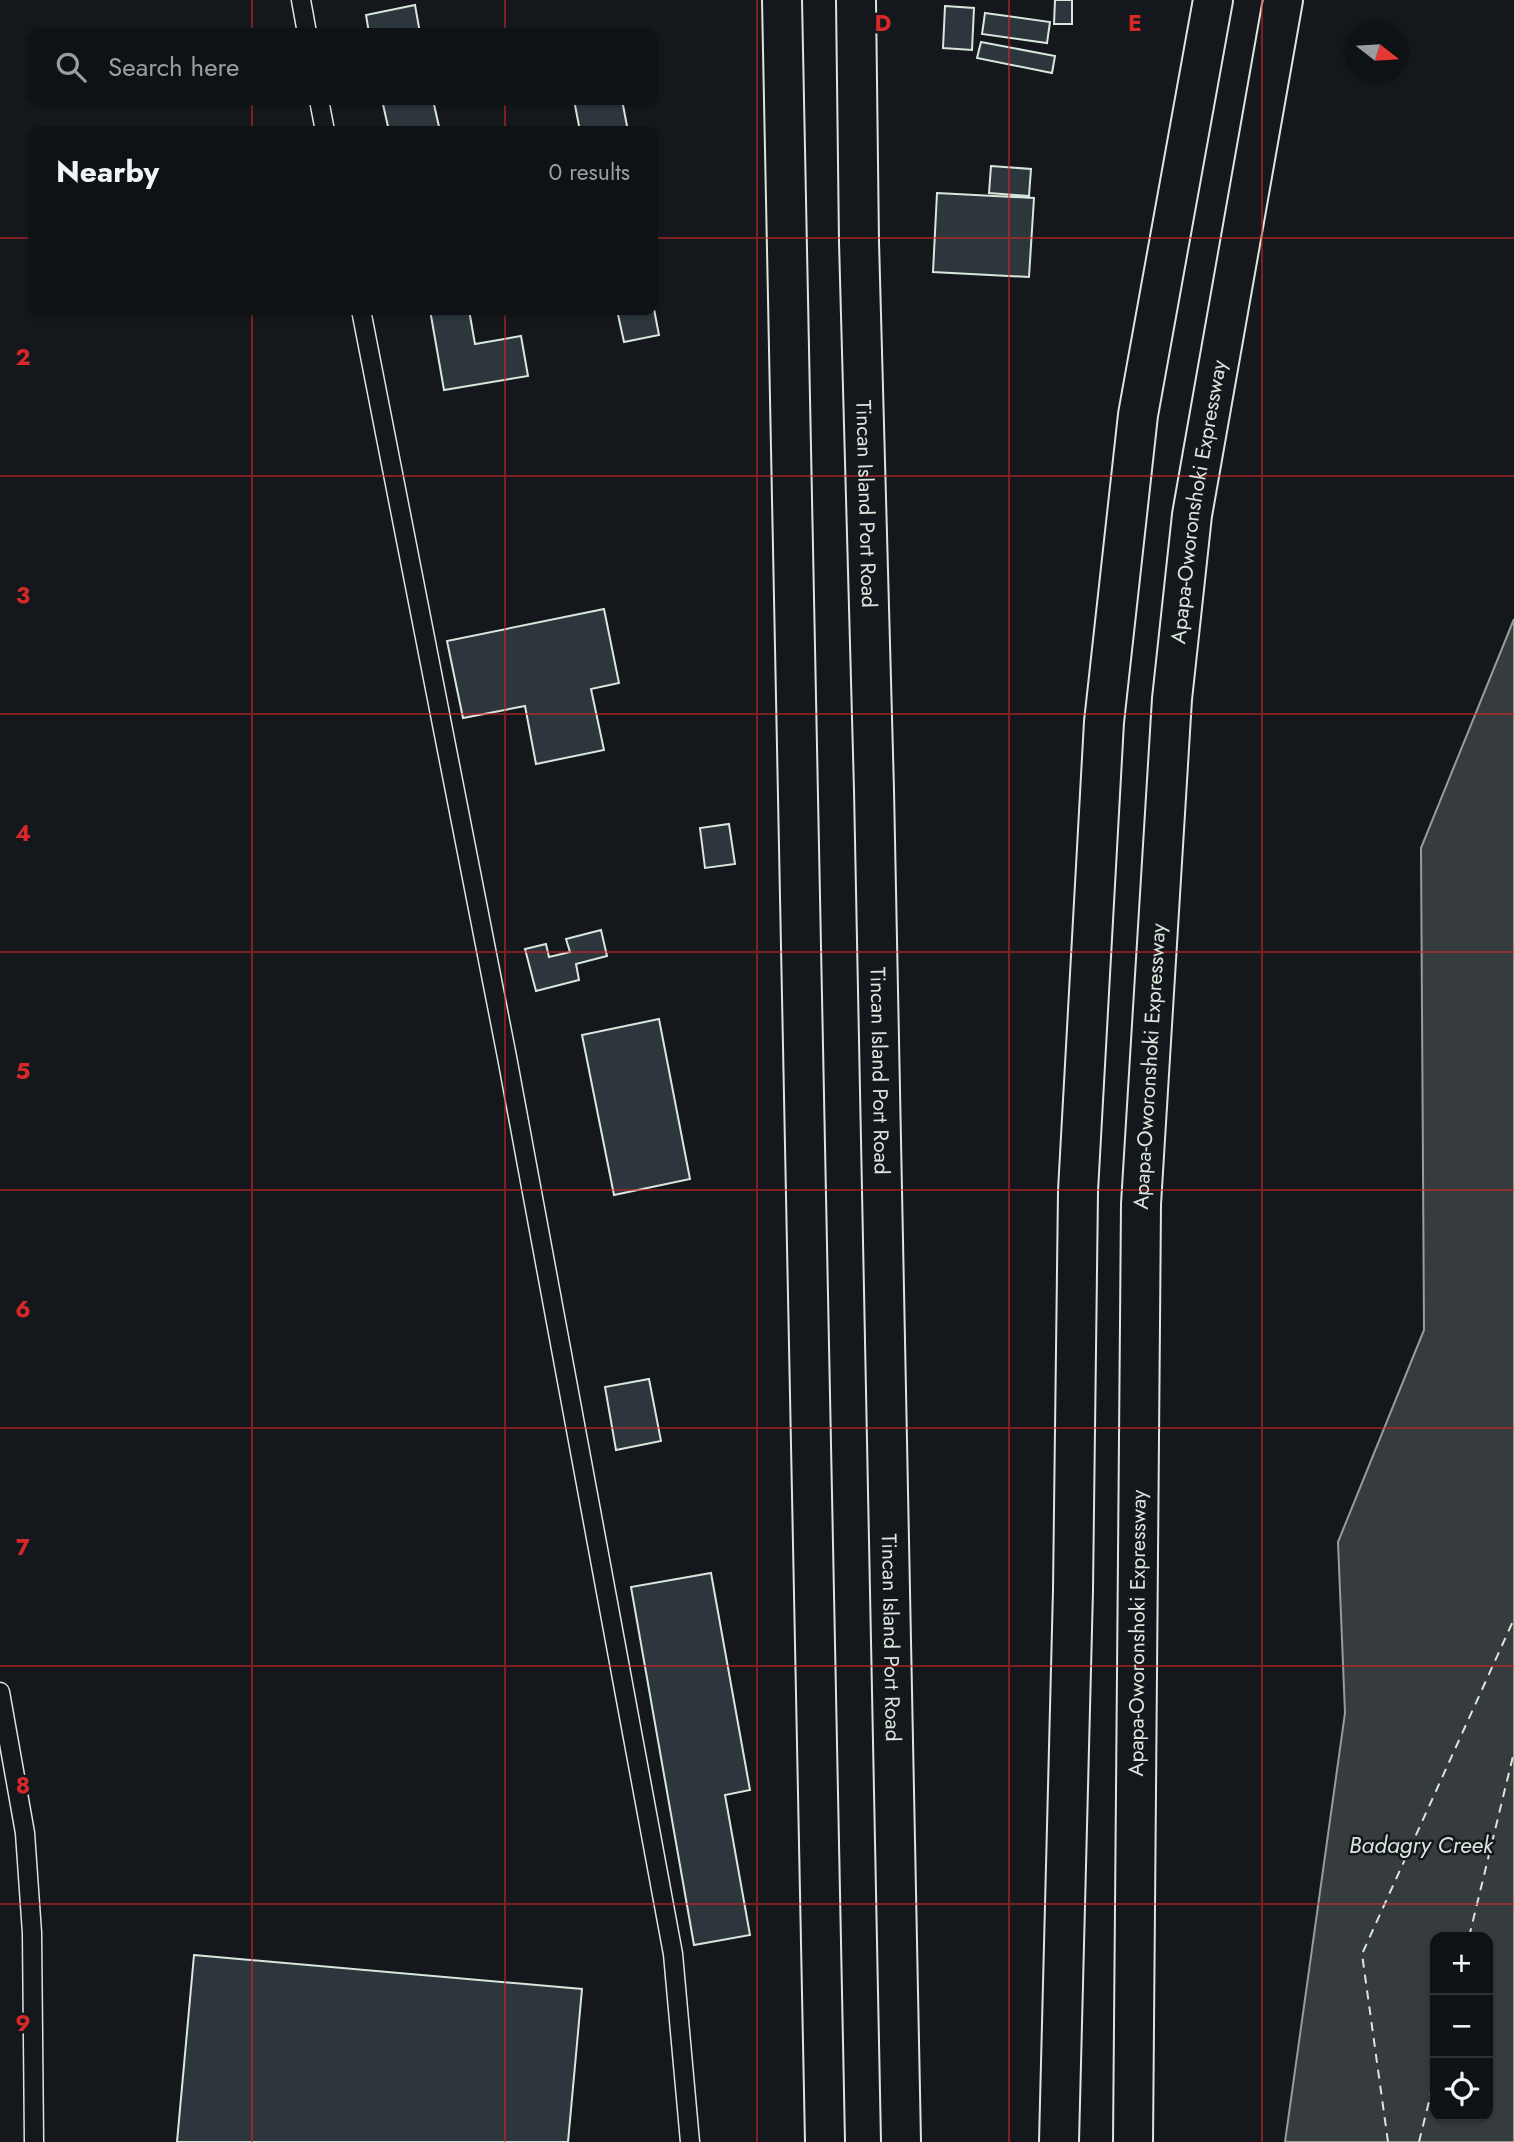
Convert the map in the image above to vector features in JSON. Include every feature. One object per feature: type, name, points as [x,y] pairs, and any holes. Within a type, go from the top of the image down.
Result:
[{"type":"main road","points":[[782,0],[825,2142]]},
{"type":"main road","name":"Tincan Island Port Road","points":[[856,0],[901,2142]]},
{"type":"main road","points":[[1059,2142],[1073,1590],[1078,1191],[1104,722],[1138,415],[1213,0]]},
{"type":"main road","name":"Apapa-Oworonshoki Expressway","points":[[1133,2142],[1141,1204],[1172,699],[1192,515],[1283,0]]},
{"type":"lane","points":[[300,0],[306,28]]},
{"type":"lane","points":[[320,105],[324,126]]},
{"type":"lane","points":[[361,315],[508,1057],[673,1954],[690,2142]]},
{"type":"lane","points":[[0,1692],[25,1833],[32,1933],[34,2142]]},
{"type":"water","name":"Badagry Creek","points":[[1514,619],[1514,2142],[1285,2142],[1345,1713],[1338,1542],[1424,1330],[1421,848]]},
{"type":"building","points":[[1055,0],[1072,0],[1072,24],[1054,24]]},
{"type":"building","points":[[415,5],[419,28],[368,28],[366,15]]},
{"type":"building","points":[[945,6],[974,8],[972,50],[943,48]]},
{"type":"building","points":[[985,13],[1050,22],[1047,43],[982,34]]},
{"type":"building","points":[[981,42],[1055,56],[1052,73],[977,58]]},
{"type":"building","points":[[383,105],[434,105],[439,126],[388,126]]},
{"type":"building","points":[[575,105],[623,105],[627,126],[579,126]]},
{"type":"building","points":[[991,166],[1031,169],[1029,196],[989,193]]},
{"type":"building","points":[[937,193],[1034,198],[1029,277],[933,272]]},
{"type":"building","points":[[431,315],[470,315],[475,344],[521,336],[528,376],[444,390]]},
{"type":"building","points":[[618,315],[655,315],[659,335],[624,342]]},
{"type":"building","points":[[604,609],[619,683],[591,689],[604,750],[536,764],[525,706],[463,718],[447,641]]},
{"type":"building","points":[[729,824],[735,864],[705,868],[700,828]]},
{"type":"building","points":[[601,930],[607,956],[576,964],[579,980],[536,991],[525,949],[546,944],[549,957],[570,952],[566,939]]},
{"type":"building","points":[[659,1019],[690,1179],[614,1195],[582,1035]]},
{"type":"building","points":[[649,1379],[661,1441],[616,1450],[605,1387]]},
{"type":"building","points":[[711,1573],[750,1790],[725,1795],[750,1935],[694,1945],[631,1587]]},
{"type":"building","points":[[194,1955],[582,1989],[568,2142],[177,2142]]},
{"type":"ferry route","points":[[1388,2142],[1362,1954],[1514,1619]]},
{"type":"ferry route","points":[[1470,1932],[1514,1752]]},
{"type":"ferry route","points":[[1419,2142],[1430,2097]]}]
